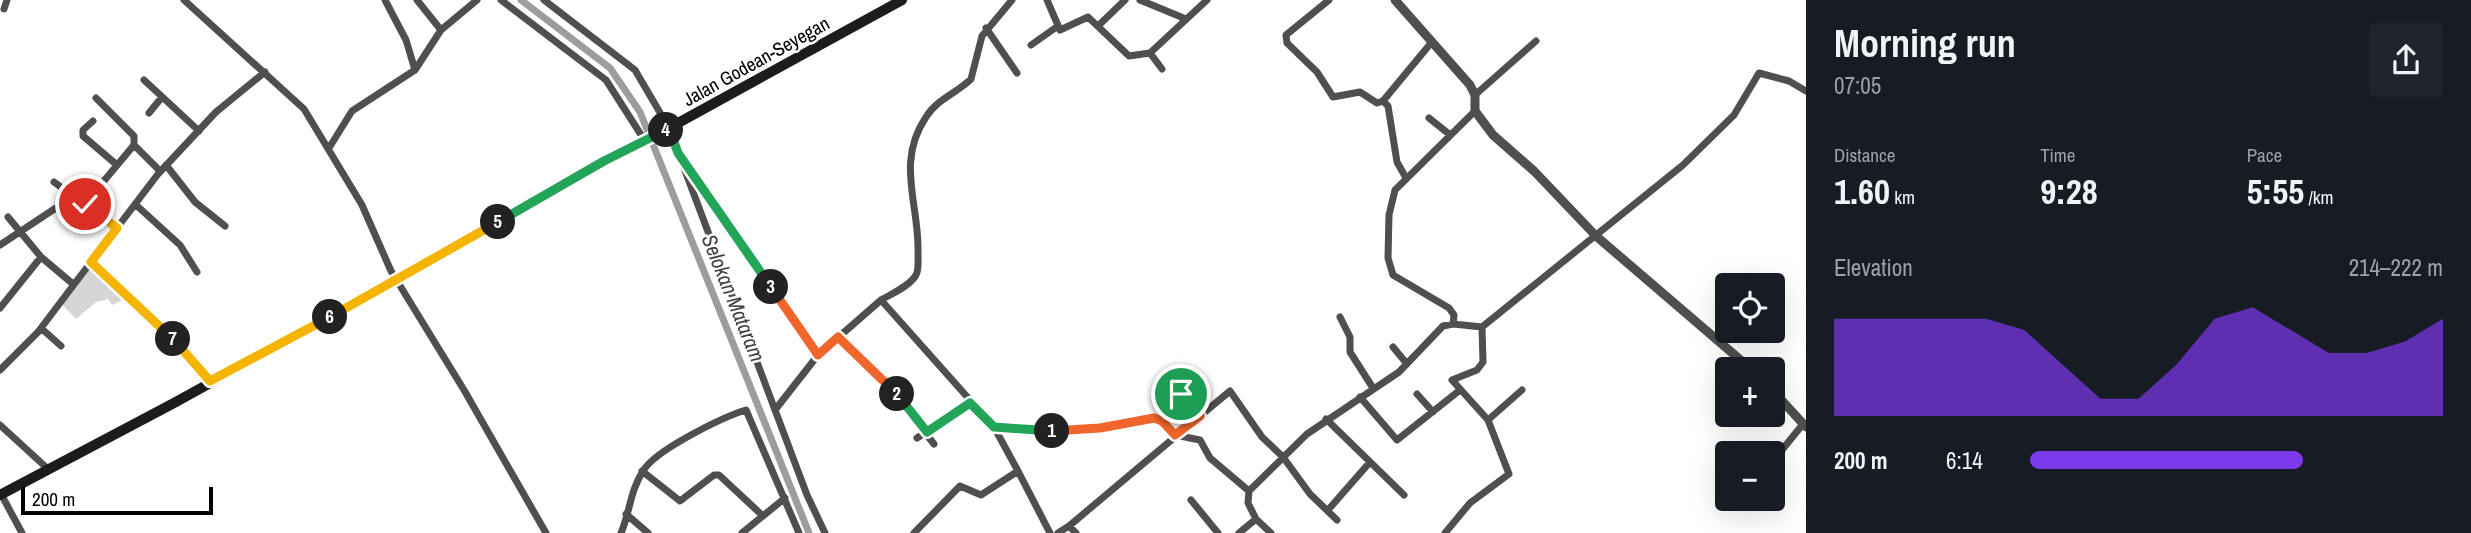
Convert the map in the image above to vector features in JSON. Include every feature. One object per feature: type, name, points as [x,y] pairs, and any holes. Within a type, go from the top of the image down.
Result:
[{"type":"main road","name":"Jalan Godean-Seyegan","points":[[0,495],[399,279],[604,161],[646,141],[902,0]]},
{"type":"street","points":[[4,9],[7,0]]},
{"type":"street","points":[[184,0],[304,108],[362,205],[391,271],[399,279],[546,533]]},
{"type":"street","points":[[385,0],[405,40],[415,70]]},
{"type":"street","points":[[417,0],[441,30]]},
{"type":"street","points":[[501,0],[606,80],[646,141]]},
{"type":"street","points":[[544,0],[635,70],[678,153],[775,410],[825,533]]},
{"type":"street","points":[[775,410],[818,355],[881,300],[912,280],[918,270],[917,226],[909,184],[913,148],[924,119],[932,108],[971,79],[986,28],[1012,0]]},
{"type":"street","points":[[1047,0],[1062,30],[1084,16],[1098,26],[1125,55],[1150,53],[1207,0]]},
{"type":"street","points":[[1098,26],[1125,0]]},
{"type":"street","points":[[1140,0],[1186,19]]},
{"type":"street","points":[[1329,0],[1286,35],[1287,43],[1317,72],[1333,97],[1360,92],[1377,103],[1383,101],[1431,43]]},
{"type":"street","points":[[1395,0],[1471,85],[1475,95],[1475,111],[1493,135],[1534,171],[1596,236],[1737,357]]},
{"type":"street","points":[[329,148],[352,111],[415,70],[441,30],[472,1]]},
{"type":"street","points":[[1031,45],[1058,26]]},
{"type":"street","points":[[986,28],[1017,73]]},
{"type":"street","points":[[1475,95],[1536,41]]},
{"type":"street","points":[[1150,53],[1162,69]]},
{"type":"street","points":[[0,370],[41,328],[163,168],[199,131],[265,72]]},
{"type":"street","points":[[1270,533],[1256,519],[1248,503],[1249,491],[1326,419],[1407,364],[1443,326],[1453,324],[1482,327],[1596,236],[1699,150],[1734,115],[1759,73],[1789,81],[1806,91]]},
{"type":"street","points":[[144,80],[199,131]]},
{"type":"street","points":[[149,113],[162,97]]},
{"type":"street","points":[[77,213],[134,145],[134,136],[96,98]]},
{"type":"street","points":[[1383,101],[1388,106],[1399,169],[1406,178]]},
{"type":"street","points":[[1453,324],[1454,314],[1449,308],[1398,280],[1391,269],[1390,206],[1395,190],[1475,111]]},
{"type":"street","points":[[1429,118],[1449,134]]},
{"type":"street","points":[[93,121],[83,130],[83,136],[117,165]]},
{"type":"street","points":[[134,145],[163,168],[195,202],[225,226]]},
{"type":"street","points":[[678,153],[818,355]]},
{"type":"street","points":[[54,182],[117,228]]},
{"type":"street","points":[[0,245],[19,234],[50,209],[74,196]]},
{"type":"street","points":[[135,204],[180,245],[197,272]]},
{"type":"street","points":[[8,217],[19,234],[41,257],[73,284]]},
{"type":"street","points":[[0,309],[41,257]]},
{"type":"street","points":[[91,262],[174,339],[210,381]]},
{"type":"street","points":[[881,300],[994,427],[1050,533]]},
{"type":"street","points":[[1340,317],[1350,337],[1350,352],[1373,388]]},
{"type":"street","points":[[1445,533],[1470,503],[1509,474],[1488,420],[1453,383],[1453,378],[1477,370],[1483,362],[1482,327]]},
{"type":"street","points":[[41,328],[61,346]]},
{"type":"street","points":[[838,337],[882,378],[930,437]]},
{"type":"street","points":[[1393,346],[1407,364]]},
{"type":"street","points":[[1360,397],[1396,440],[1460,390]]},
{"type":"street","points":[[1488,420],[1522,390]]},
{"type":"street","points":[[1058,533],[1230,391],[1262,437],[1283,457],[1310,494],[1337,520]]},
{"type":"street","points":[[1181,394],[1200,416]]},
{"type":"street","points":[[1417,394],[1433,412]]},
{"type":"street","points":[[917,438],[930,437],[970,403]]},
{"type":"street","points":[[1785,404],[1805,425],[1785,448]]},
{"type":"street","points":[[621,533],[642,471],[667,448],[746,410],[799,533]]},
{"type":"street","points":[[994,427],[1066,431],[1154,418],[1162,421],[1175,435],[1200,440],[1210,458],[1249,491]]},
{"type":"street","points":[[1326,419],[1404,495]]},
{"type":"street","points":[[0,425],[48,469]]},
{"type":"street","points":[[1328,510],[1370,462]]},
{"type":"street","points":[[642,471],[680,501],[714,475],[719,475],[764,516]]},
{"type":"street","points":[[914,533],[960,486],[981,495],[1018,471]]},
{"type":"street","points":[[0,495],[22,533]]},
{"type":"street","points":[[743,533],[785,498]]},
{"type":"street","points":[[1191,500],[1218,533]]},
{"type":"street","points":[[626,514],[648,533]]},
{"type":"street","points":[[1239,533],[1256,519]]},
{"type":"street","points":[[1069,526],[1076,533]]},
{"type":"shaded area","points":[[88,266],[123,294],[121,301],[112,305],[108,299],[96,302],[76,319],[61,303]]},
{"type":"waterway","name":"Selokan Mataram","points":[[521,0],[610,68],[640,112],[809,533]]},
{"type":"route","points":[[85,204],[117,228],[91,262],[174,339],[210,381],[399,279],[604,161],[669,128],[678,153],[818,355],[838,337],[882,378],[927,432],[970,403],[994,427],[1066,431],[1154,418],[1162,421],[1175,435],[1200,416],[1181,394]]}]
